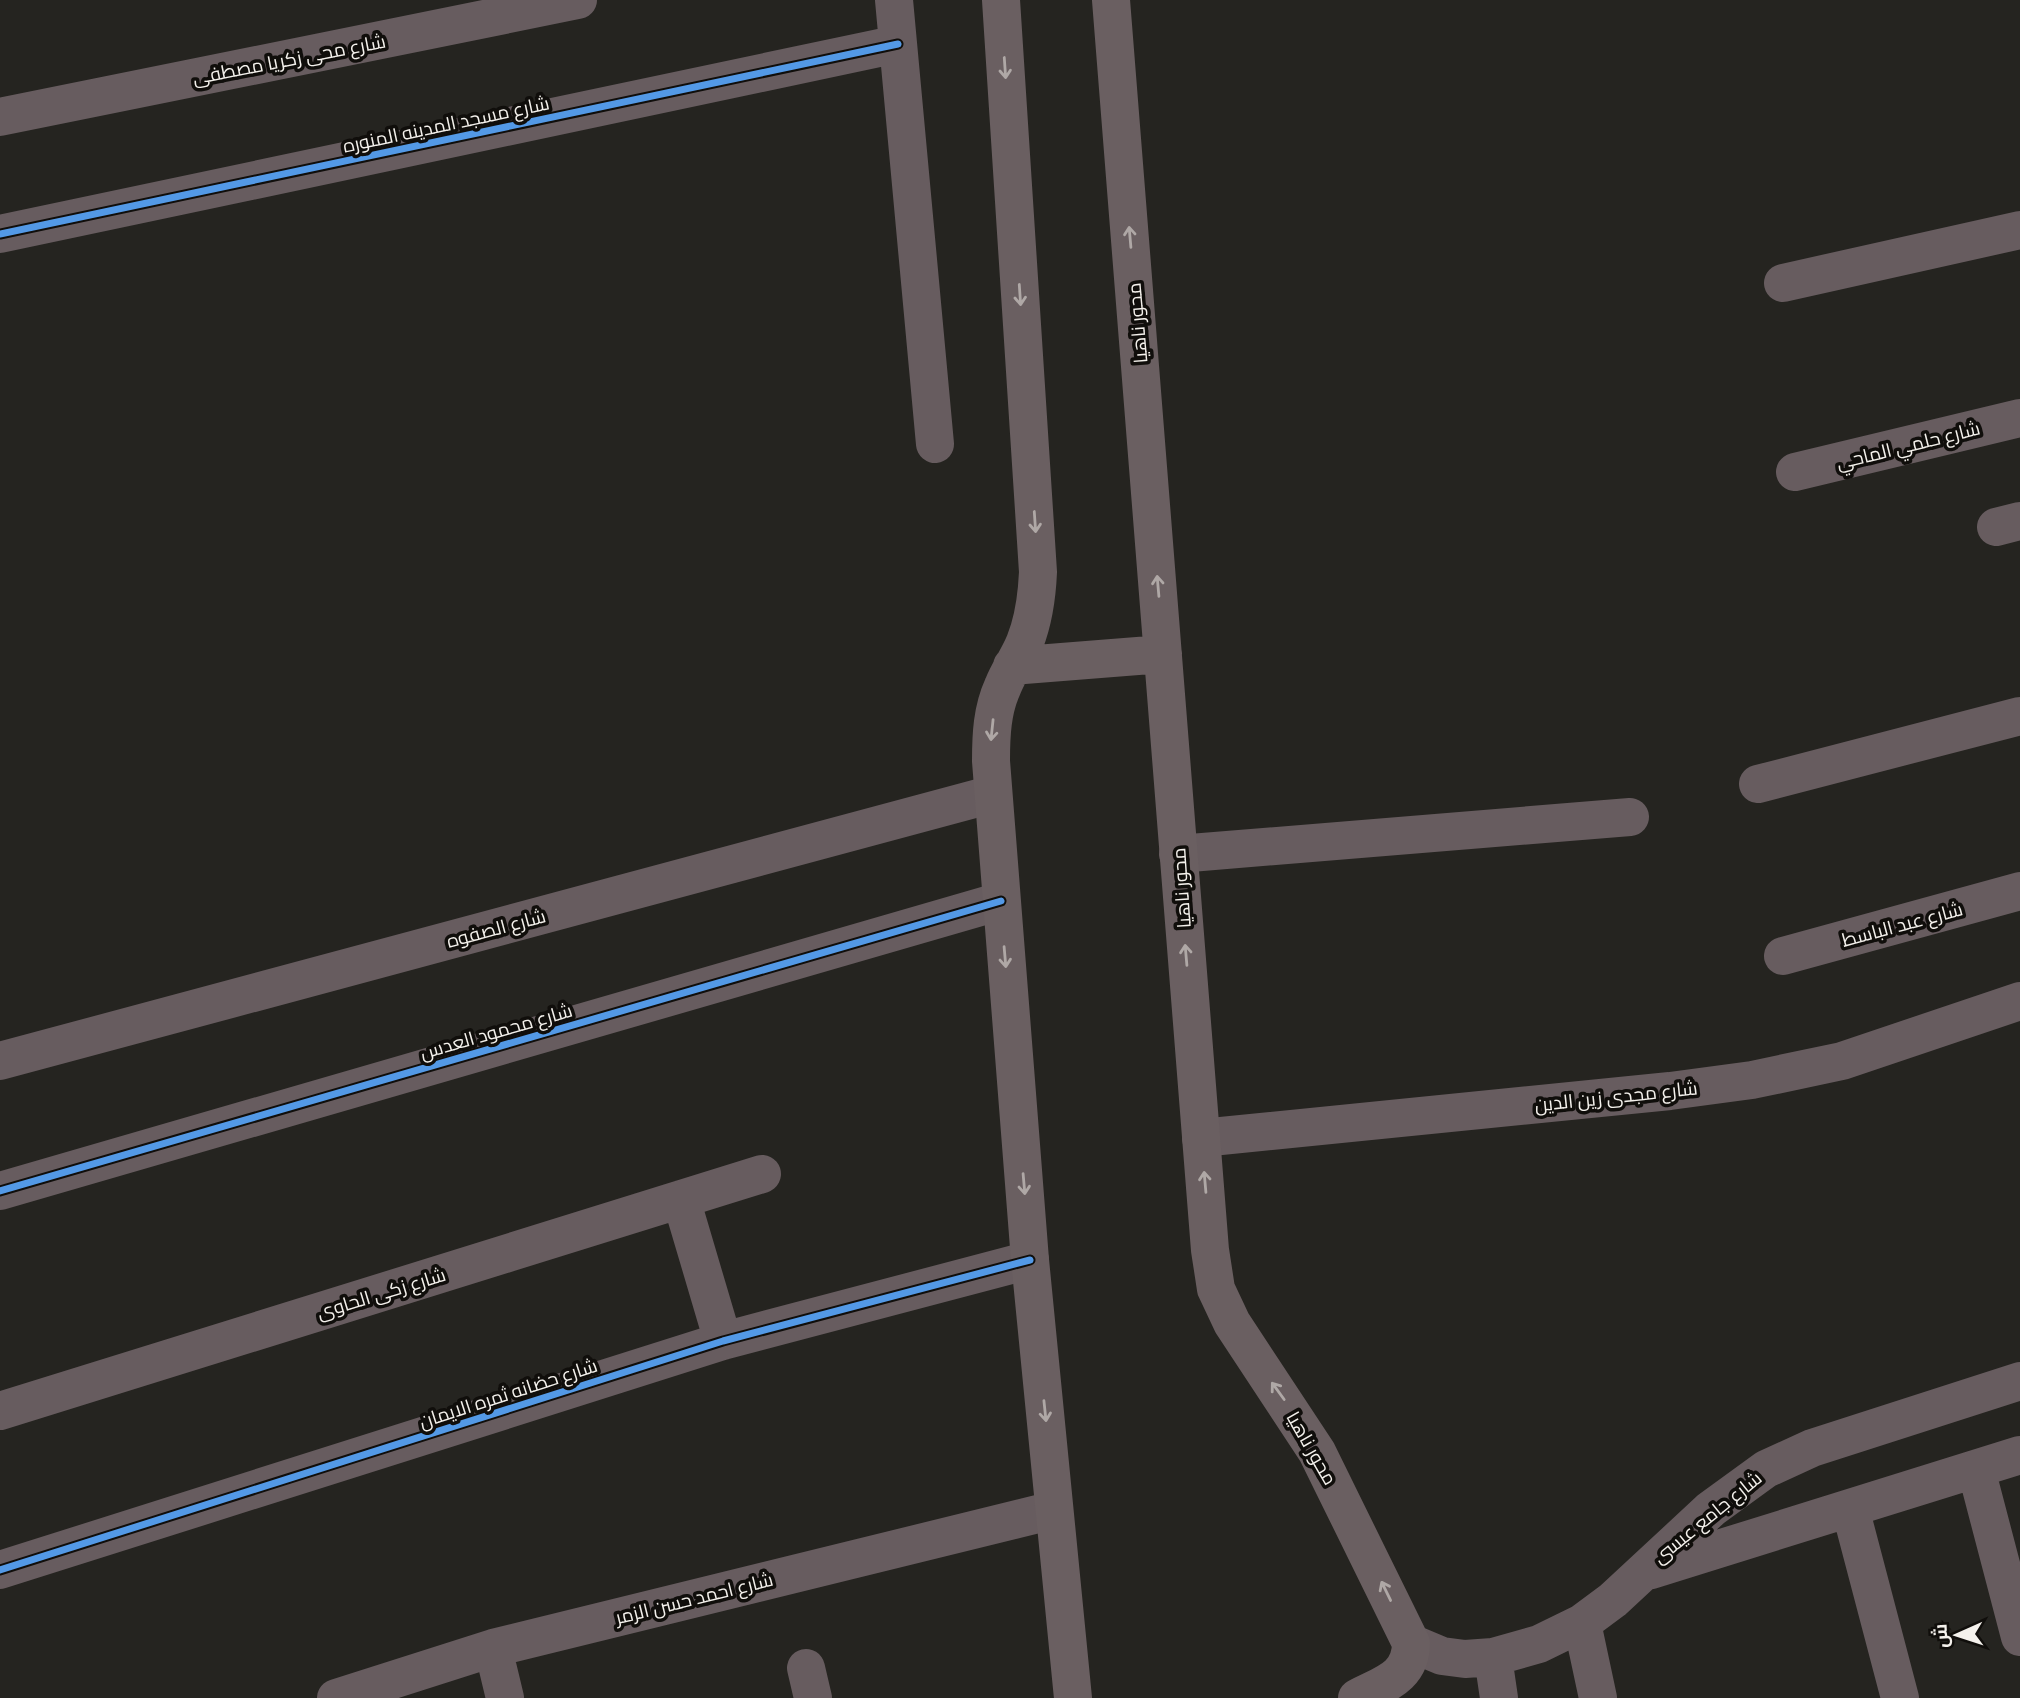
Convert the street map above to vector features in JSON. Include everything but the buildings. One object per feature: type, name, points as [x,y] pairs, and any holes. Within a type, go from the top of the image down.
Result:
[{"type":"main road","points":[[1001,0],[1038,572],[1032,619],[1025,643],[1002,687],[994,712],[991,736],[993,794],[1030,1260],[1073,1698]]},
{"type":"main road","name":"محور ناهيا","points":[[1111,0],[1210,1250],[1216,1289],[1232,1323],[1317,1452],[1411,1643]]},
{"type":"main road","points":[[1012,666],[1163,654]]},
{"type":"main road","points":[[1357,1698],[1399,1675],[1408,1665],[1411,1643]]},
{"type":"street","name":"شارع محى زكريا مصطفى","points":[[0,117],[578,0]]},
{"type":"street","points":[[894,0],[935,444]]},
{"type":"street","name":"شارع مسجد المدينه المنوره","points":[[0,234],[898,44]]},
{"type":"street","points":[[1783,283],[2020,230]]},
{"type":"street","name":"شارع حلمي الماحي","points":[[1795,472],[2020,418]]},
{"type":"street","points":[[1758,784],[2020,716]]},
{"type":"street","name":"شارع الصفوه","points":[[0,1061],[993,794]]},
{"type":"street","points":[[1178,853],[1630,817]]},
{"type":"street","name":"شارع عبد الباسط","points":[[1783,956],[2020,891]]},
{"type":"street","name":"شارع محمود العدس","points":[[0,1191],[1001,901]]},
{"type":"street","name":"شارع مجدى زين الدين","points":[[1201,1138],[1670,1091],[1752,1080],[1842,1061],[2020,1001]]},
{"type":"street","name":"شارع زكى الحاوى","points":[[0,1411],[762,1174]]},
{"type":"street","points":[[681,1199],[723,1341]]},
{"type":"street","name":"شارع حضانه ثمره الايمان","points":[[0,1570],[723,1341],[1030,1260]]},
{"type":"street","name":"شارع جامع عيسى","points":[[1411,1643],[1454,1659],[1493,1657],[1539,1644],[1582,1623],[1613,1600],[1711,1509],[1766,1469],[1812,1448],[2020,1381]]},
{"type":"street","points":[[1640,1573],[2020,1455]]},
{"type":"street","points":[[1976,1469],[2020,1637]]},
{"type":"street","points":[[1850,1508],[1900,1698]]},
{"type":"street","name":"شارع احمد حسن الزمر","points":[[336,1698],[493,1648],[1055,1510]]},
{"type":"street","points":[[1582,1623],[1598,1698]]},
{"type":"street","points":[[493,1648],[505,1698]]},
{"type":"street","points":[[1493,1657],[1499,1698]]},
{"type":"cycle path","points":[[0,234],[898,44]]},
{"type":"cycle path","points":[[0,1191],[1001,901]]},
{"type":"cycle path","points":[[0,1570],[723,1341],[1030,1260]]}]
